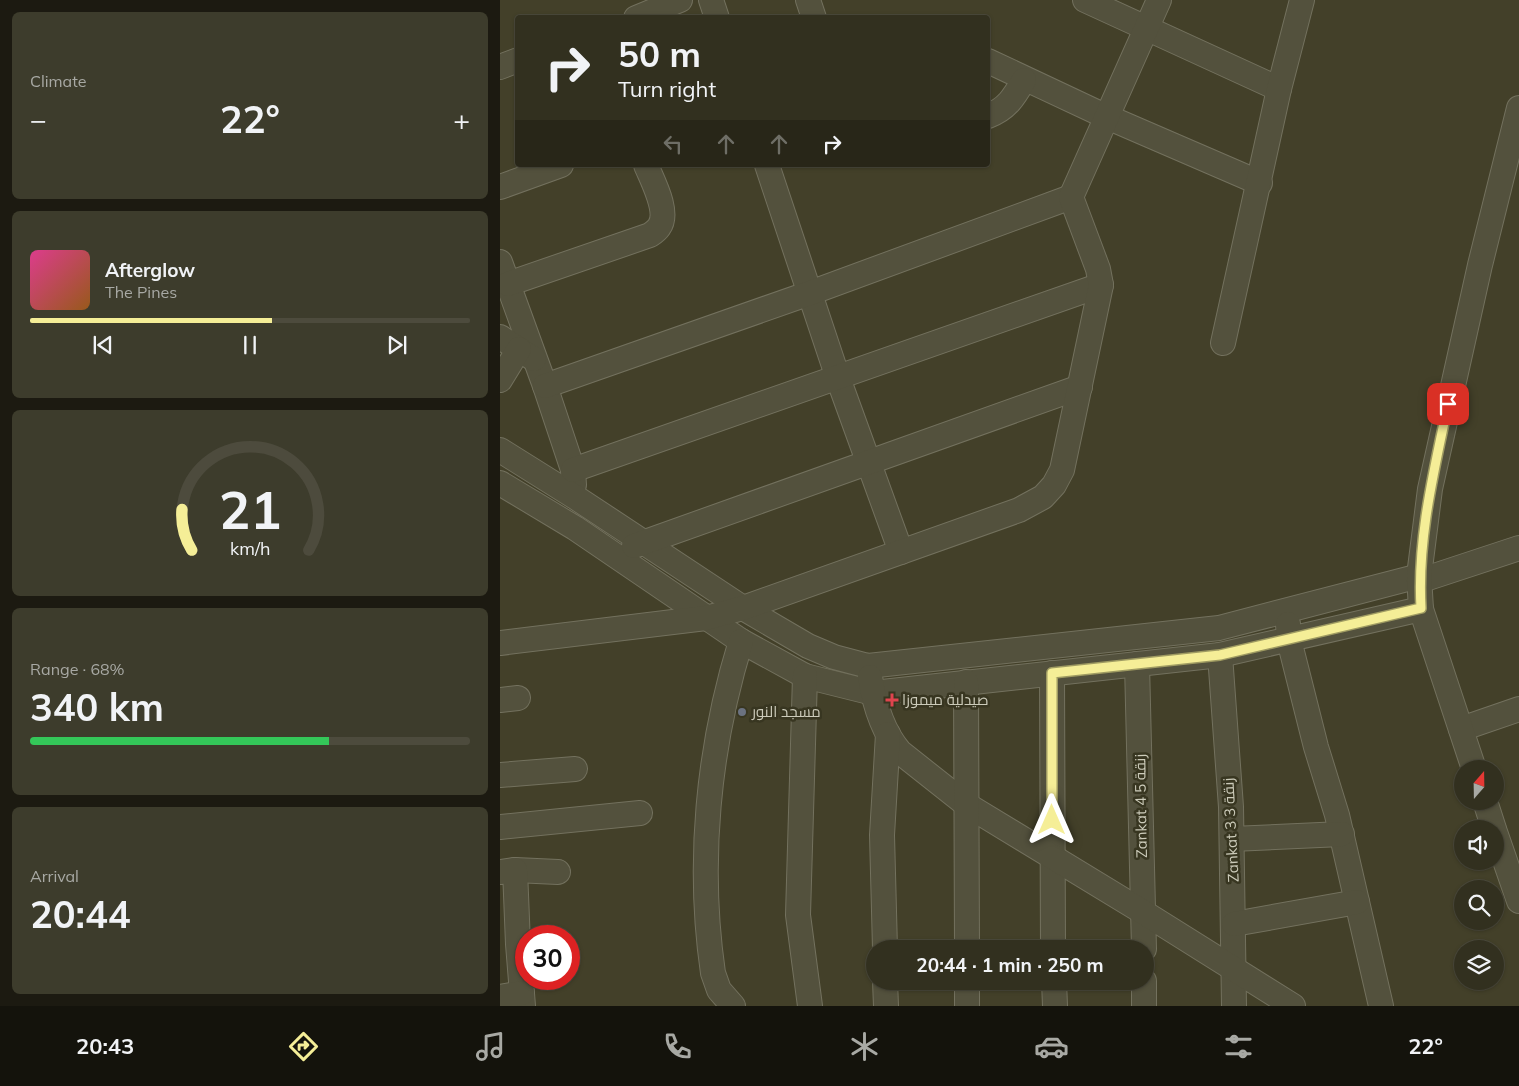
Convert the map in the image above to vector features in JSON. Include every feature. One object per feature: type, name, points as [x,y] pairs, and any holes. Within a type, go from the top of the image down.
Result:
[{"type":"street","points":[[643,15],[680,0]]},
{"type":"street","points":[[711,0],[716,15]]},
{"type":"street","points":[[808,0],[813,15]]},
{"type":"street","points":[[1085,0],[1279,89]]},
{"type":"street","points":[[500,643],[706,618],[743,608],[1018,510],[1043,497],[1054,485],[1062,470],[1101,285],[1098,269],[1071,197],[1105,116],[1159,0]]},
{"type":"street","points":[[1223,343],[1260,183],[1279,89],[1302,0]]},
{"type":"street","points":[[500,66],[515,61]]},
{"type":"street","points":[[990,62],[1024,80],[1260,183]]},
{"type":"street","points":[[990,115],[1007,106],[1024,80]]},
{"type":"street","points":[[1471,760],[1421,608],[1419,579],[1430,490],[1519,108]]},
{"type":"street","points":[[500,187],[555,167]]},
{"type":"street","points":[[508,284],[650,236],[659,227],[662,219],[662,209],[647,167]]},
{"type":"street","points":[[768,167],[838,378],[901,552]]},
{"type":"street","points":[[1497,198],[1519,189]]},
{"type":"street","points":[[545,386],[810,293],[1071,197]]},
{"type":"street","points":[[500,262],[508,284],[518,348],[545,386],[572,470],[575,497],[575,528]]},
{"type":"street","points":[[572,470],[1101,285]]},
{"type":"street","points":[[500,380],[518,348]]},
{"type":"street","points":[[611,553],[1080,387]]},
{"type":"street","points":[[500,450],[743,608],[808,646],[834,657],[868,666],[1219,628],[1419,579],[1519,548]]},
{"type":"street","points":[[500,483],[575,528],[741,642],[804,676],[873,692],[1220,655],[1421,608]]},
{"type":"street","points":[[1288,611],[1289,640],[1316,747],[1342,834],[1381,1006]]},
{"type":"street","points":[[733,1006],[720,990],[713,973],[706,860],[710,797],[723,704],[741,642]]},
{"type":"street","name":"Zankat 3 زنقة 3","points":[[1220,655],[1232,839],[1234,1006]]},
{"type":"street","name":"Zankat 4 زنقة 5","points":[[1137,664],[1144,940]]},
{"type":"street","points":[[868,666],[873,692],[888,734],[900,752],[966,805],[1233,967],[1293,1006]]},
{"type":"street","points":[[1052,673],[1051,856],[1054,940]]},
{"type":"street","points":[[804,676],[798,915],[810,1006]]},
{"type":"street","points":[[966,682],[967,940]]},
{"type":"street","points":[[1461,729],[1519,709]]},
{"type":"street","points":[[885,940],[882,835],[888,734]]},
{"type":"street","points":[[500,775],[575,769]]},
{"type":"street","points":[[500,827],[640,813]]},
{"type":"street","points":[[1232,839],[1342,834]]},
{"type":"street","points":[[1504,846],[1512,859],[1519,901]]},
{"type":"street","points":[[515,999],[507,871],[558,872]]},
{"type":"street","points":[[1234,924],[1357,902]]},
{"type":"street","points":[[885,990],[886,1006]]},
{"type":"street","points":[[967,990],[967,1006]]},
{"type":"street","points":[[1054,990],[1055,1006]]},
{"type":"street","points":[[1144,990],[1144,1006]]},
{"type":"place","name":"صيدلية ميموزا","points":[[892,700]]},
{"type":"place","name":"مسجد النور","points":[[742,712]]},
{"type":"route","points":[[1052,820],[1052,673],[1220,655],[1421,608],[1419,576],[1425,527],[1430,490],[1448,404]]}]
